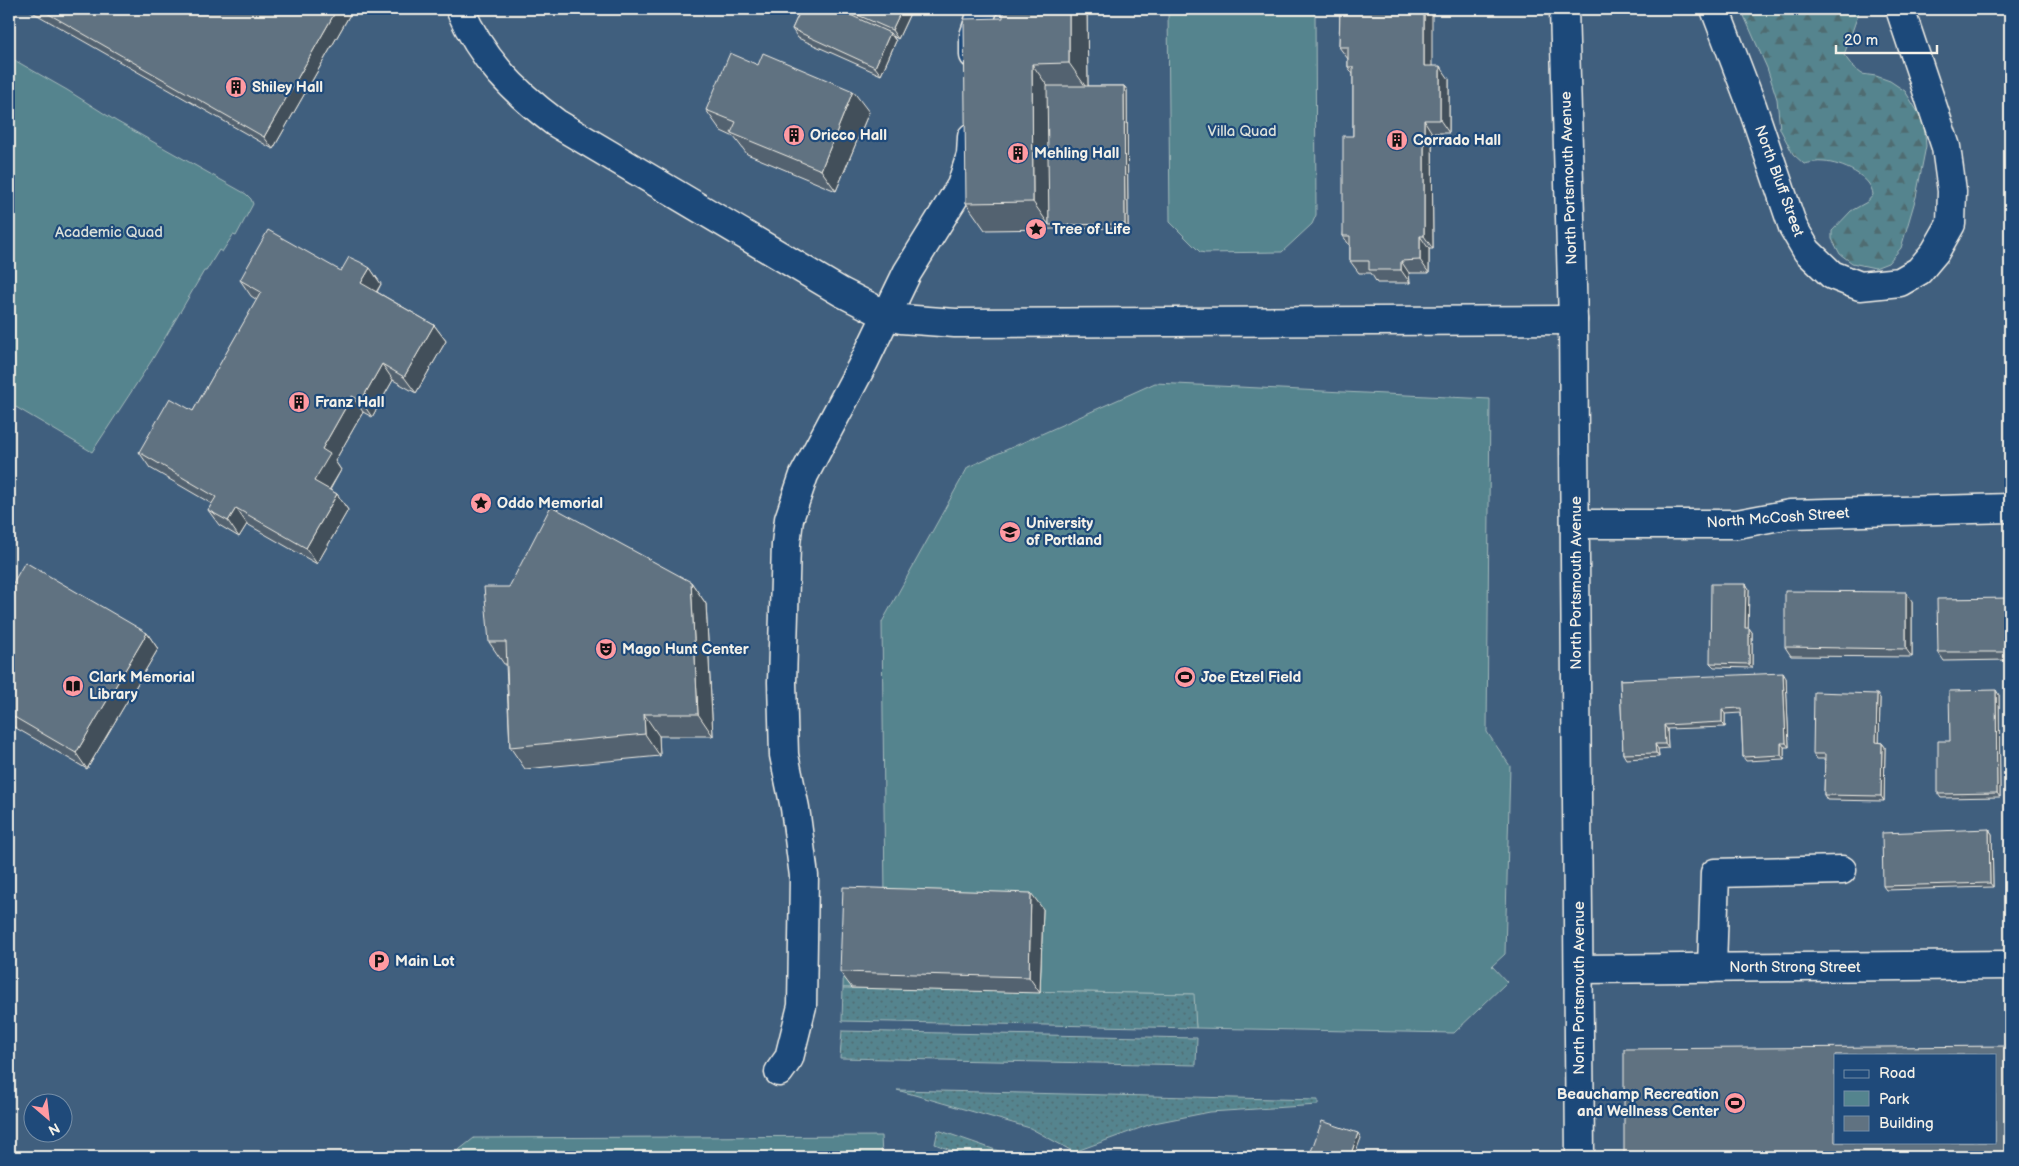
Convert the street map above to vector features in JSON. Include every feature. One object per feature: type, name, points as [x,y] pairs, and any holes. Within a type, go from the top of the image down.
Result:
[{"type":"street","points":[[460,9],[475,41],[496,69],[539,111],[556,123],[841,292],[886,315],[901,319],[955,322],[1574,320]]},
{"type":"street","points":[[974,83],[974,36],[983,9]]},
{"type":"street","name":"North Portsmouth Avenue","points":[[1564,9],[1574,320],[1580,1157]]},
{"type":"street","name":"North Bluff Street","points":[[1715,9],[1752,106],[1794,228],[1807,252],[1832,275],[1860,286],[1900,282],[1919,271],[1935,252],[1951,224],[1952,191],[1946,147],[1900,9]]},
{"type":"street","points":[[779,1072],[789,1058],[802,1006],[804,876],[795,808],[784,755],[782,691],[788,519],[804,475],[864,362],[907,273],[961,186],[971,155],[975,110]]},
{"type":"street","name":"North McCosh Street","points":[[1575,524],[1737,524],[1790,514],[2010,508]]},
{"type":"street","points":[[1712,968],[1715,874],[1842,870]]},
{"type":"street","name":"North Strong Street","points":[[1579,969],[2010,965]]},
{"type":"shaded area","name":"University of Portland","points":[[9,9],[2010,9],[2010,1157],[9,1157]]},
{"type":"green space","name":"Villa Quad","points":[[1168,9],[1315,9],[1316,215],[1312,224],[1282,252],[1200,252],[1170,222]]},
{"type":"green space","points":[[1741,9],[1860,9],[1844,55],[1853,67],[1862,74],[1890,81],[1905,91],[1924,122],[1926,146],[1916,197],[1901,248],[1888,263],[1875,268],[1852,263],[1840,254],[1832,239],[1832,231],[1851,211],[1867,202],[1873,195],[1871,188],[1862,176],[1847,168],[1821,162],[1804,164],[1793,154],[1780,129],[1777,99],[1767,68]]},
{"type":"green space","name":"Academic Quad","points":[[9,57],[116,121],[246,194],[253,204],[236,236],[233,235],[222,252],[219,250],[206,271],[204,271],[152,360],[92,452],[9,403]]},
{"type":"green space","name":"Joe Etzel Field","points":[[1155,383],[1490,399],[1487,732],[1510,766],[1505,954],[1492,966],[1507,982],[1454,1033],[1196,1028],[1193,994],[843,988],[845,900],[885,899],[882,622],[968,467]]},
{"type":"green space","points":[[843,988],[1194,994],[1196,1028],[842,1021]]},
{"type":"green space","points":[[842,1031],[1197,1038],[1196,1065],[840,1058]]},
{"type":"green space","points":[[897,1090],[1318,1100],[1318,1105],[1210,1112],[1154,1123],[1074,1152],[1030,1128]]},
{"type":"green space","points":[[938,1130],[1016,1157],[968,1157],[935,1144]]},
{"type":"green space","points":[[881,1136],[882,1157],[450,1157],[474,1138]]},
{"type":"building","name":"Shiley Hall","points":[[40,9],[337,9],[264,137]]},
{"type":"building","points":[[801,9],[837,9],[890,33],[875,67],[792,29]]},
{"type":"building","points":[[844,9],[902,9],[892,30]]},
{"type":"building","name":"Mehling Hall","points":[[1003,9],[1069,9],[1069,63],[1032,64],[1033,202],[966,203],[964,19],[1003,18]]},
{"type":"building","name":"Corrado Hall","points":[[1340,9],[1424,9],[1424,66],[1440,66],[1440,120],[1424,120],[1424,236],[1420,236],[1420,260],[1401,261],[1401,270],[1369,270],[1369,261],[1350,261],[1350,236],[1343,236],[1343,136],[1353,136],[1353,67],[1348,67],[1348,47],[1339,47]]},
{"type":"building","name":"Oricco Hall","points":[[730,53],[758,65],[763,53],[853,91],[821,170],[731,133],[736,122],[706,110]]},
{"type":"building","points":[[1047,86],[1124,86],[1125,224],[1049,225]]},
{"type":"building","name":"Franz Hall","points":[[268,230],[341,271],[349,257],[360,262],[370,268],[361,283],[434,325],[404,377],[382,364],[361,401],[352,396],[322,449],[330,454],[314,481],[337,494],[306,548],[236,508],[228,521],[208,510],[216,497],[139,452],[170,398],[193,411],[261,292],[240,280]]},
{"type":"building","name":"Mago Hunt Center","points":[[551,506],[691,582],[698,714],[644,714],[645,734],[510,747],[506,642],[489,642],[484,587],[509,587]]},
{"type":"building","name":"Clark Memorial Library","points":[[25,562],[147,633],[76,753],[9,714],[9,590]]},
{"type":"building","points":[[1711,584],[1746,584],[1745,628],[1749,628],[1749,664],[1710,663]]},
{"type":"building","points":[[1785,591],[1906,592],[1906,649],[1785,647]]},
{"type":"building","points":[[2010,598],[2010,652],[1938,652],[1937,599]]},
{"type":"building","points":[[1783,673],[1786,743],[1781,743],[1781,755],[1743,757],[1741,708],[1722,709],[1722,722],[1664,725],[1665,744],[1655,744],[1656,753],[1623,754],[1620,680]]},
{"type":"building","points":[[1996,690],[1997,793],[1938,794],[1938,741],[1950,741],[1949,691]]},
{"type":"building","points":[[1814,692],[1877,694],[1876,742],[1882,743],[1881,796],[1824,795],[1825,754],[1813,754]]},
{"type":"building","points":[[1989,829],[1990,883],[1883,886],[1882,833]]},
{"type":"building","points":[[843,887],[1031,893],[1029,977],[840,972]]},
{"type":"building","name":"Beauchamp Recreation and Wellness Center","points":[[2010,1046],[2010,1157],[1624,1157],[1624,1049]]},
{"type":"building","points":[[1322,1121],[1358,1133],[1350,1157],[1309,1157]]},
{"type":"place","name":"Shiley Hall","points":[[236,87]]},
{"type":"place","name":"Oricco Hall","points":[[794,135]]},
{"type":"place","name":"Corrado Hall","points":[[1397,140]]},
{"type":"place","name":"Mehling Hall","points":[[1018,153]]},
{"type":"place","name":"Tree of Life","points":[[1036,229]]},
{"type":"place","name":"Franz Hall","points":[[299,402]]},
{"type":"place","name":"Oddo Memorial","points":[[481,503]]},
{"type":"place","name":"University of Portland","points":[[1010,532]]},
{"type":"place","name":"Mago Hunt Center","points":[[606,649]]},
{"type":"place","name":"Joe Etzel Field","points":[[1185,677]]},
{"type":"place","name":"Clark Memorial Library","points":[[73,686]]},
{"type":"place","name":"Main Lot","points":[[379,961]]},
{"type":"place","name":"Beauchamp Recreation and Wellness Center","points":[[1735,1103]]}]
